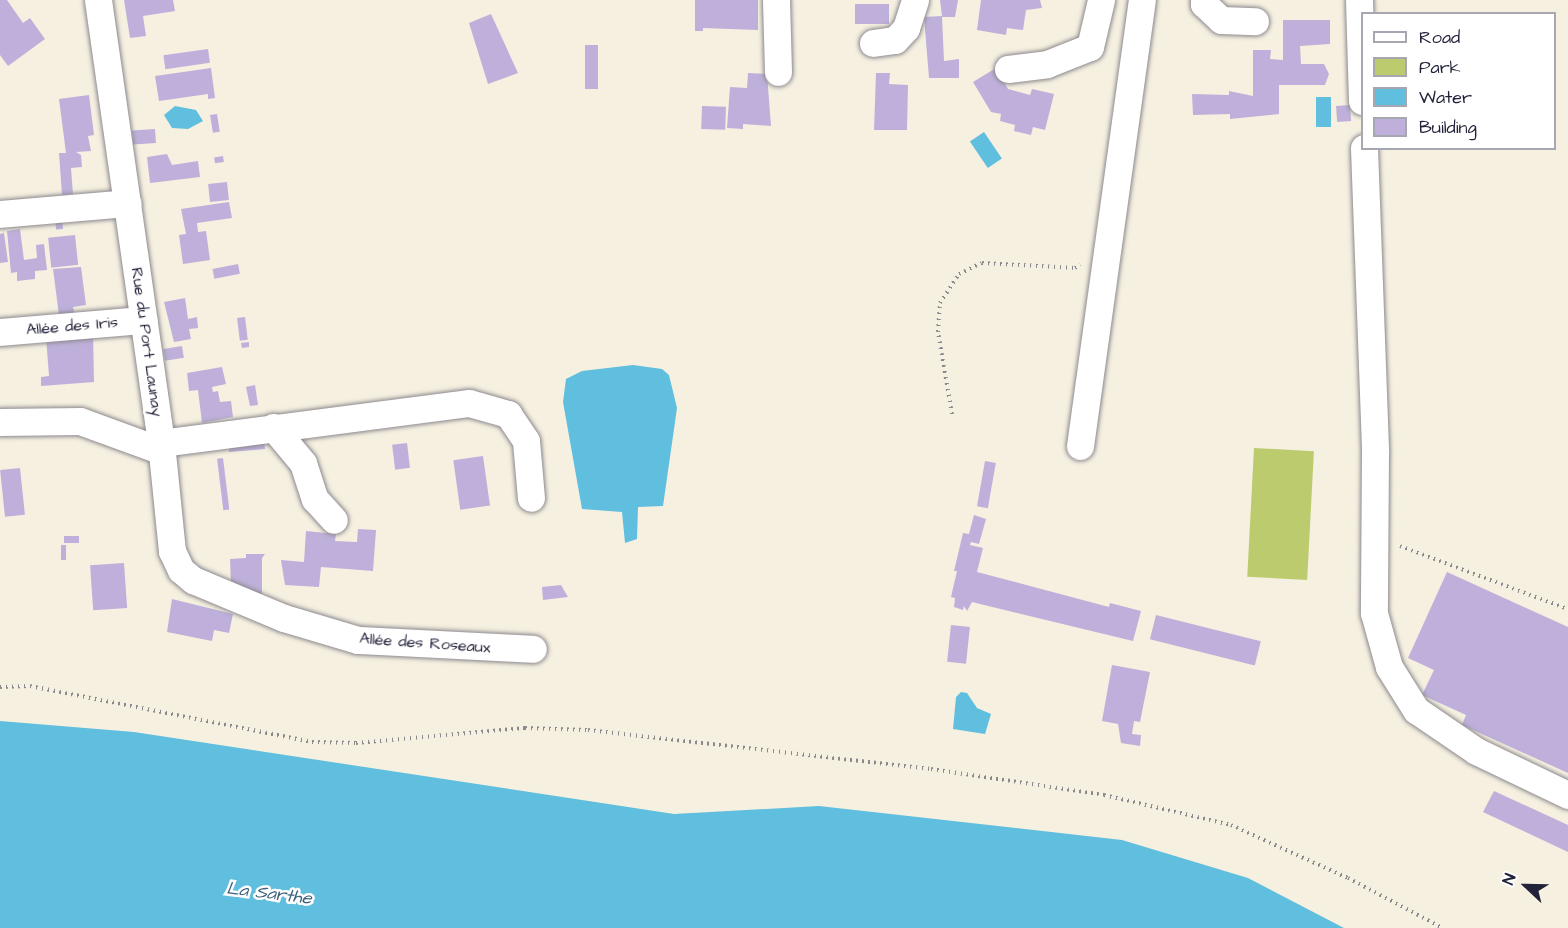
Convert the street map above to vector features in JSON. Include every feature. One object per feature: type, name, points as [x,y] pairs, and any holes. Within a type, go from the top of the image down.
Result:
[{"type":"street","name":"Rue du Port Launay","points":[[98,0],[161,447],[171,551],[181,570],[193,580],[284,618]]},
{"type":"street","points":[[776,0],[778,72]]},
{"type":"street","points":[[873,43],[895,40],[906,28],[915,0]]},
{"type":"street","points":[[1008,69],[1047,64],[1090,47],[1101,0]]},
{"type":"street","points":[[1080,446],[1142,0]]},
{"type":"street","points":[[1204,0],[1204,4],[1221,20],[1256,21]]},
{"type":"street","points":[[1359,0],[1361,68]]},
{"type":"street","points":[[1364,150],[1374,613],[1389,667],[1416,710],[1476,751],[1568,795]]},
{"type":"street","points":[[0,214],[128,203]]},
{"type":"street","name":"Allée des Iris","points":[[0,332],[144,320]]},
{"type":"street","points":[[0,422],[80,421],[161,447],[273,427],[469,403],[508,414],[526,441],[531,498]]},
{"type":"street","points":[[273,427],[303,463],[315,499],[334,520]]},
{"type":"street","name":"Allée des Roseaux","points":[[284,618],[358,640],[533,649]]},
{"type":"path","points":[[952,414],[938,332],[940,303],[959,274],[982,263],[1075,268],[1107,250]]},
{"type":"path","points":[[1374,536],[1568,609]]},
{"type":"path","points":[[0,687],[30,686],[312,742],[357,743],[525,728],[588,730],[931,769],[1104,795],[1231,825],[1348,878],[1443,928]]},
{"type":"green space","points":[[1254,448],[1314,451],[1307,580],[1247,577]]},
{"type":"water","points":[[1316,97],[1331,97],[1331,127],[1316,127]]},
{"type":"water","points":[[175,106],[196,110],[203,121],[188,129],[172,128],[164,115]]},
{"type":"water","points":[[984,132],[1002,159],[988,168],[970,142]]},
{"type":"water","points":[[633,365],[662,369],[669,375],[677,408],[663,506],[638,507],[637,539],[625,543],[622,512],[582,509],[563,402],[566,379],[582,371]]},
{"type":"water","points":[[961,692],[967,693],[977,708],[991,714],[985,734],[953,729],[956,697]]},
{"type":"water","name":"La Sarthe","points":[[0,721],[134,732],[674,814],[819,806],[1122,840],[1248,878],[1344,928],[0,928]]},
{"type":"building","points":[[0,0],[7,0],[23,23],[30,18],[45,39],[8,66],[0,55]]},
{"type":"building","points":[[124,0],[173,0],[175,11],[143,16],[146,36],[130,38]]},
{"type":"building","points":[[695,0],[758,0],[758,30],[703,28],[703,31],[695,31]]},
{"type":"building","points":[[940,0],[958,0],[955,17],[942,17],[944,61],[959,59],[959,78],[929,78],[924,17],[942,16]]},
{"type":"building","points":[[981,0],[1040,0],[1042,8],[1026,10],[1023,30],[1007,28],[1006,35],[977,30]]},
{"type":"building","points":[[855,4],[889,4],[889,24],[855,24]]},
{"type":"building","points":[[491,14],[518,73],[488,84],[469,23]]},
{"type":"building","points":[[1283,20],[1330,20],[1330,44],[1300,46],[1301,64],[1324,64],[1329,74],[1325,85],[1279,85],[1279,114],[1230,119],[1230,114],[1193,115],[1192,94],[1229,95],[1229,91],[1253,96],[1253,50],[1271,50],[1270,59],[1283,60]]},
{"type":"building","points":[[585,45],[598,45],[598,89],[585,89]]},
{"type":"building","points":[[208,49],[210,63],[165,69],[163,55]]},
{"type":"building","points":[[211,68],[215,98],[208,99],[208,94],[159,101],[155,76]]},
{"type":"building","points":[[996,68],[1008,89],[1030,95],[1032,89],[1054,94],[1045,130],[1033,127],[1031,135],[1014,131],[1015,125],[1000,121],[1001,114],[991,112],[973,82]]},
{"type":"building","points":[[748,73],[767,74],[771,126],[743,124],[743,129],[727,128],[730,87],[747,88]]},
{"type":"building","points":[[876,73],[890,73],[889,84],[908,85],[907,130],[874,130]]},
{"type":"building","points":[[89,95],[94,135],[88,136],[91,151],[76,152],[81,155],[82,167],[71,168],[73,194],[62,195],[59,153],[66,153],[59,99]]},
{"type":"building","points":[[1350,105],[1351,121],[1337,122],[1336,106]]},
{"type":"building","points":[[702,106],[726,107],[725,130],[701,129]]},
{"type":"building","points":[[217,114],[220,132],[213,133],[210,115]]},
{"type":"building","points":[[155,129],[156,143],[133,145],[132,131]]},
{"type":"building","points":[[167,154],[172,165],[198,161],[200,177],[150,183],[147,157]]},
{"type":"building","points":[[223,156],[224,162],[215,163],[214,157]]},
{"type":"building","points":[[227,182],[229,200],[210,202],[208,184]]},
{"type":"building","points":[[229,202],[232,218],[197,223],[198,232],[206,231],[210,260],[183,264],[179,235],[186,234],[181,209]]},
{"type":"building","points":[[55,215],[62,215],[63,229],[56,229]]},
{"type":"building","points":[[20,229],[24,260],[37,258],[36,245],[44,244],[47,270],[35,271],[35,279],[17,281],[17,272],[11,273],[7,231]]},
{"type":"building","points":[[4,233],[8,262],[0,263],[0,234]]},
{"type":"building","points":[[75,235],[78,265],[51,268],[48,238]]},
{"type":"building","points":[[238,264],[240,274],[214,279],[212,269]]},
{"type":"building","points":[[81,267],[86,305],[73,307],[76,322],[60,323],[53,269]]},
{"type":"building","points":[[185,298],[188,319],[197,317],[198,328],[189,329],[191,339],[174,342],[164,302]]},
{"type":"building","points":[[245,317],[248,340],[240,341],[237,318]]},
{"type":"building","points":[[93,333],[94,382],[41,386],[41,377],[49,376],[46,337]]},
{"type":"building","points":[[249,342],[249,347],[242,348],[241,343]]},
{"type":"building","points":[[182,346],[184,358],[165,361],[163,349]]},
{"type":"building","points":[[222,367],[226,384],[212,387],[213,392],[218,391],[220,402],[231,401],[233,417],[202,423],[198,390],[189,391],[187,373]]},
{"type":"building","points":[[255,385],[258,405],[250,406],[246,387]]},
{"type":"building","points":[[264,438],[265,449],[229,452],[228,441]]},
{"type":"building","points":[[407,443],[410,468],[395,470],[392,445]]},
{"type":"building","points":[[483,456],[490,506],[460,510],[453,460]]},
{"type":"building","points":[[223,458],[229,510],[223,510],[217,459]]},
{"type":"building","points":[[985,461],[996,463],[988,508],[977,506]]},
{"type":"building","points":[[20,468],[25,515],[5,517],[0,470]]},
{"type":"building","points":[[974,515],[986,519],[979,544],[971,542],[970,545],[983,548],[977,572],[1109,607],[1110,603],[1141,611],[1133,641],[972,602],[967,611],[964,606],[963,610],[954,607],[955,598],[951,597],[957,571],[954,571],[963,533],[969,534]]},
{"type":"building","points":[[358,529],[376,530],[373,571],[321,567],[319,587],[285,585],[281,560],[304,562],[306,531],[336,534],[335,541],[357,542]]},
{"type":"building","points":[[64,536],[79,536],[79,543],[64,543]]},
{"type":"building","points":[[61,545],[66,545],[66,560],[61,560]]},
{"type":"building","points":[[246,554],[265,554],[262,558],[262,596],[231,585],[230,559],[246,558]]},
{"type":"building","points":[[124,563],[127,608],[93,610],[90,565]]},
{"type":"building","points":[[1447,572],[1568,627],[1568,773],[1462,725],[1466,715],[1422,695],[1434,670],[1408,658]]},
{"type":"building","points":[[561,585],[568,597],[543,600],[542,587]]},
{"type":"building","points":[[172,599],[233,614],[229,633],[214,630],[212,641],[167,632]]},
{"type":"building","points":[[1156,615],[1261,641],[1255,665],[1150,639]]},
{"type":"building","points":[[951,625],[970,627],[966,664],[947,662]]},
{"type":"building","points":[[1112,665],[1150,672],[1140,722],[1134,721],[1132,734],[1141,735],[1140,746],[1121,743],[1118,724],[1102,721]]},
{"type":"building","points":[[1494,791],[1568,825],[1568,852],[1483,812]]}]
